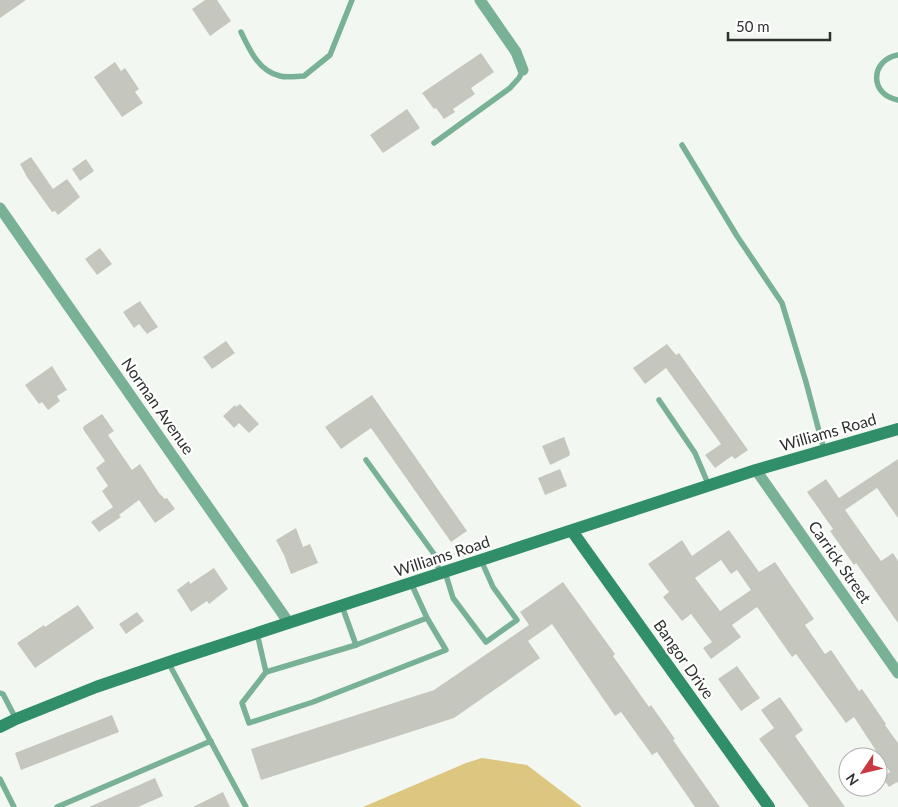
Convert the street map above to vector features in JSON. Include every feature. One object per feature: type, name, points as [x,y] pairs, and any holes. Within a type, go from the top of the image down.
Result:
[{"type":"street","points":[[480,0],[516,52],[523,70]]},
{"type":"street","name":"Norman Avenue","points":[[0,208],[289,623]]},
{"type":"street","name":"Williams Road","points":[[0,727],[16,719],[168,662],[756,470],[898,429]]},
{"type":"street","name":"Carrick Street","points":[[756,470],[898,673]]},
{"type":"street","name":"Bangor Drive","points":[[572,530],[769,807]]},
{"type":"lane","points":[[241,32],[264,70],[281,76],[304,76],[330,55],[352,0]]},
{"type":"lane","points":[[898,55],[884,60],[880,66],[877,80],[883,93],[889,98],[898,100]]},
{"type":"lane","points":[[434,143],[510,88],[523,70]]},
{"type":"lane","points":[[682,145],[733,229],[782,303],[824,450]]},
{"type":"lane","points":[[659,400],[695,453],[709,486]]},
{"type":"lane","points":[[366,460],[434,554],[453,598],[486,642],[517,620],[493,587],[481,560]]},
{"type":"lane","points":[[411,583],[427,618],[446,650],[314,702],[249,724],[242,703],[266,672],[356,645],[427,618]]},
{"type":"lane","points":[[342,606],[356,645]]},
{"type":"lane","points":[[257,633],[266,672]]},
{"type":"lane","points":[[168,662],[246,807]]},
{"type":"lane","points":[[0,693],[3,694],[16,719]]},
{"type":"lane","points":[[57,807],[211,741]]},
{"type":"lane","points":[[0,780],[14,807]]},
{"type":"shaded area","points":[[482,758],[527,765],[582,807],[363,807],[466,763]]},
{"type":"building","points":[[0,0],[26,0],[0,18]]},
{"type":"building","points":[[205,0],[217,0],[231,21],[210,36],[192,9]]},
{"type":"building","points":[[481,53],[494,72],[471,88],[475,94],[453,109],[455,112],[444,119],[422,93]]},
{"type":"building","points":[[115,62],[121,71],[125,68],[139,89],[135,92],[143,103],[122,117],[94,77]]},
{"type":"building","points":[[407,109],[420,128],[383,153],[370,135]]},
{"type":"building","points":[[31,157],[53,189],[67,179],[80,197],[58,215],[55,211],[52,212],[20,164]]},
{"type":"building","points":[[86,159],[94,171],[80,181],[72,169]]},
{"type":"building","points":[[100,248],[112,264],[97,275],[85,259]]},
{"type":"building","points":[[140,301],[158,327],[147,334],[139,324],[134,328],[123,312]]},
{"type":"building","points":[[226,341],[235,353],[212,369],[203,357]]},
{"type":"building","points":[[667,344],[676,355],[679,353],[748,450],[735,459],[732,456],[715,468],[705,455],[721,444],[666,368],[645,384],[633,368]]},
{"type":"building","points":[[52,366],[67,390],[57,396],[60,401],[48,410],[42,402],[39,404],[25,385]]},
{"type":"building","points":[[372,395],[467,531],[451,542],[371,428],[341,449],[325,427]]},
{"type":"building","points":[[240,404],[259,424],[249,433],[239,423],[234,428],[223,416],[235,405],[236,407]]},
{"type":"building","points":[[102,414],[114,431],[108,435],[132,470],[140,464],[159,493],[165,499],[167,498],[175,509],[155,523],[139,500],[119,515],[121,517],[99,532],[91,522],[113,507],[102,491],[108,486],[96,468],[105,461],[83,429],[84,426]]},
{"type":"building","points":[[564,437],[570,453],[569,456],[550,465],[542,446]]},
{"type":"building","points":[[898,459],[898,518],[877,488],[845,510],[881,561],[893,553],[898,561],[898,623],[856,563],[854,565],[830,531],[833,529],[807,492],[826,479],[839,498]]},
{"type":"building","points":[[560,469],[567,486],[545,495],[538,478]]},
{"type":"building","points":[[296,528],[303,547],[310,544],[318,563],[291,574],[276,540]]},
{"type":"building","points":[[729,530],[759,572],[775,562],[814,619],[805,625],[825,654],[831,650],[859,691],[862,689],[898,743],[898,783],[889,787],[888,786],[888,773],[890,772],[888,769],[888,747],[874,747],[854,717],[846,723],[796,654],[792,657],[757,607],[732,625],[741,637],[711,659],[703,648],[712,642],[691,614],[682,621],[663,597],[669,592],[648,564],[682,540],[692,556]],"holes":[[[721,560],[731,574],[737,570],[751,590],[720,611],[695,578]]]},
{"type":"building","points":[[214,568],[228,589],[209,604],[207,601],[191,612],[177,590],[189,581],[190,584]]},
{"type":"building","points":[[563,582],[615,654],[613,656],[649,707],[651,705],[675,739],[673,740],[720,807],[695,807],[657,752],[652,755],[621,712],[615,716],[552,624],[528,641],[540,658],[454,718],[261,780],[251,749],[434,690],[529,625],[520,612]]},
{"type":"building","points":[[78,605],[94,628],[35,668],[17,643]]},
{"type":"building","points":[[137,612],[144,621],[126,634],[119,624]]},
{"type":"building","points":[[737,666],[760,698],[741,711],[718,679]]},
{"type":"building","points":[[780,697],[803,730],[795,736],[845,807],[809,807],[759,739],[774,728],[761,710]]},
{"type":"building","points":[[112,715],[119,732],[21,770],[15,753]]},
{"type":"building","points":[[155,778],[163,796],[138,807],[89,807]]},
{"type":"building","points":[[223,792],[230,807],[193,807]]}]
